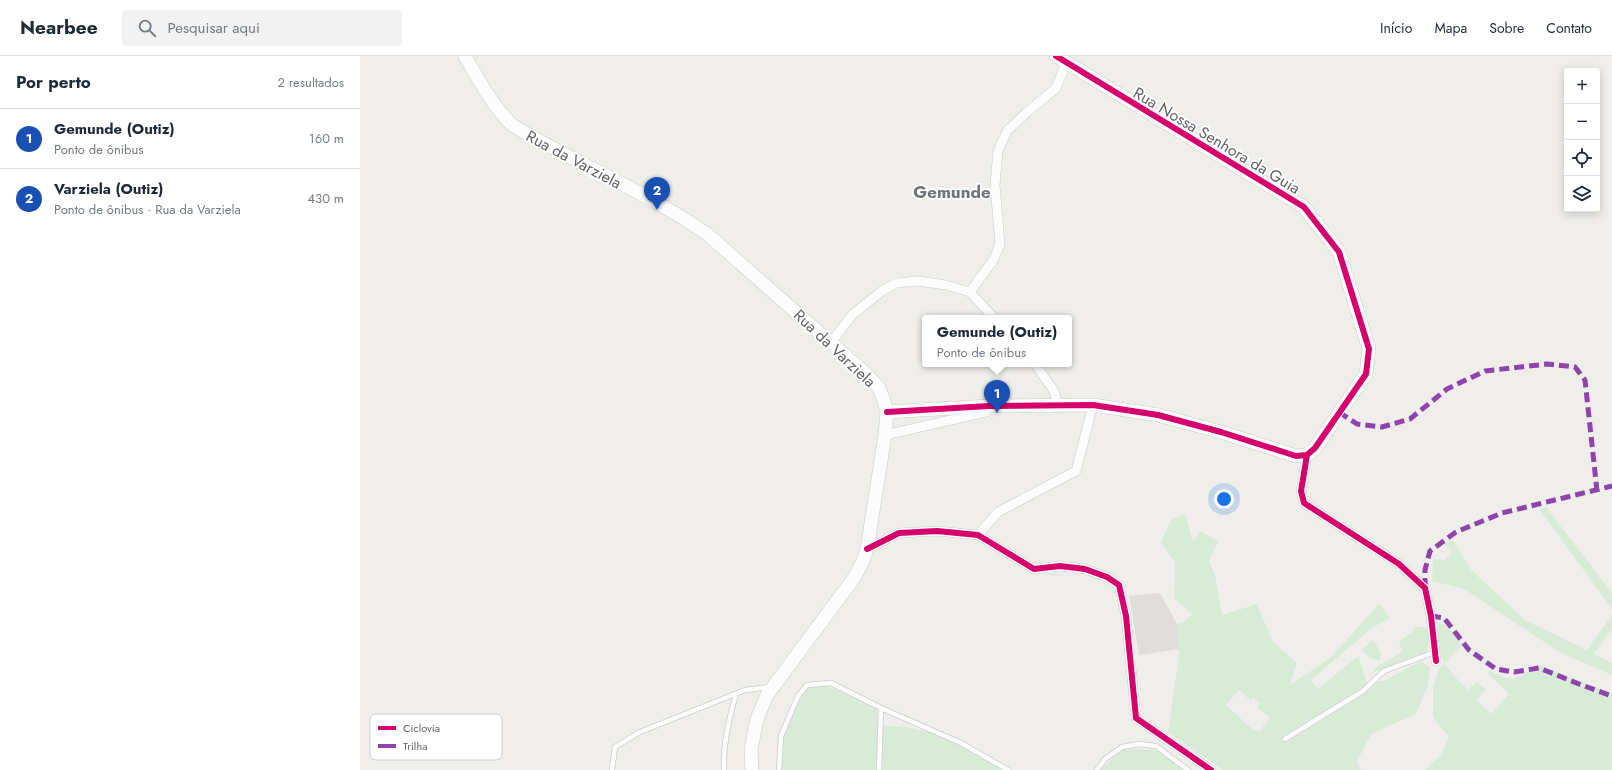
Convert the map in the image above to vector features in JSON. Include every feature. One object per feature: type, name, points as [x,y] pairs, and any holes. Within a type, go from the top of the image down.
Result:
[{"type":"street","name":"Rua da Varziela","points":[[465,56],[496,108],[512,125],[651,198],[682,216],[707,234],[830,344],[864,372],[879,388],[887,412],[885,435],[867,549],[863,561],[854,578],[767,695],[757,719],[752,750],[752,770]]},
{"type":"street","points":[[970,292],[994,259],[1000,244],[995,185],[998,151],[1007,131],[1056,88],[1061,60]]},
{"type":"street","name":"Rua Nossa Senhora da Guia","points":[[1061,60],[1304,207],[1339,252],[1369,349],[1366,374],[1315,448],[1307,455]]},
{"type":"street","points":[[830,344],[852,315],[882,291],[896,283],[918,281],[946,285],[970,292],[991,315]]},
{"type":"street","points":[[1037,367],[1054,391],[1058,405]]},
{"type":"street","points":[[978,536],[998,512],[1076,471],[1093,405]]},
{"type":"street","points":[[887,412],[989,406],[1093,405],[1158,415],[1221,432],[1284,453],[1296,456],[1307,455],[1301,491],[1304,503],[1399,564],[1425,588],[1431,616],[1436,656]]},
{"type":"street","points":[[885,435],[986,412],[989,406]]},
{"type":"street","points":[[867,549],[899,533],[937,531],[978,536],[1034,569],[1060,566],[1085,569],[1107,577],[1119,585],[1126,616],[1136,718],[1211,770]]},
{"type":"lane","points":[[1285,739],[1363,691],[1384,671],[1436,656]]},
{"type":"lane","points":[[779,770],[781,736],[798,696],[807,685],[831,683],[881,708],[961,744],[1008,770]]},
{"type":"lane","points":[[612,770],[615,747],[640,732],[745,690],[773,687]]},
{"type":"lane","points":[[724,770],[724,756],[731,713],[736,694]]},
{"type":"lane","points":[[879,770],[881,708]]},
{"type":"lane","points":[[1097,770],[1105,759],[1122,747],[1139,744],[1156,746],[1188,770]]},
{"type":"shaded area","points":[[1160,593],[1177,624],[1179,649],[1139,655],[1129,596]]},
{"type":"green space","points":[[1546,507],[1612,593],[1612,609],[1539,509]]},
{"type":"green space","points":[[1185,514],[1193,542],[1200,531],[1218,542],[1209,561],[1215,575],[1222,615],[1257,604],[1273,642],[1297,663],[1290,685],[1330,658],[1379,604],[1390,618],[1372,628],[1311,680],[1318,689],[1358,656],[1367,682],[1384,681],[1420,661],[1430,667],[1428,685],[1416,714],[1371,734],[1357,761],[1361,770],[1223,770],[1168,732],[1179,654],[1177,624],[1184,622],[1192,614],[1174,598],[1175,563],[1161,542],[1171,520]],"holes":[[[1239,690],[1251,701],[1253,698],[1260,703],[1257,708],[1270,717],[1259,732],[1251,728],[1226,705]]]},
{"type":"green space","points":[[1453,540],[1471,570],[1525,620],[1587,650],[1612,615],[1612,629],[1594,654],[1612,663],[1612,675],[1561,653],[1464,589],[1432,581],[1433,559],[1445,560],[1452,552],[1445,544]]},
{"type":"green space","points":[[1436,622],[1448,627],[1463,645],[1444,664],[1440,652]]},
{"type":"green space","points":[[1414,627],[1426,627],[1430,640],[1425,654],[1403,660],[1373,673],[1375,668],[1402,652],[1399,641],[1412,632]]},
{"type":"green space","points":[[1373,640],[1381,653],[1380,660],[1372,659],[1361,650]]},
{"type":"green space","points":[[1444,664],[1467,690],[1477,682],[1486,690],[1476,700],[1491,714],[1509,694],[1488,674],[1490,671],[1509,679],[1521,676],[1539,665],[1612,694],[1612,770],[1425,770],[1440,756],[1449,737],[1433,717],[1433,687],[1439,669]]},
{"type":"green space","points":[[827,686],[877,709],[879,727],[878,770],[780,770],[782,739],[799,701],[808,688]]},
{"type":"green space","points":[[883,726],[900,726],[932,733],[961,746],[1005,770],[881,770]]},
{"type":"green space","points":[[1140,749],[1157,751],[1185,770],[1100,770],[1117,754],[1124,750]]},
{"type":"marked path","points":[[1339,412],[1357,424],[1382,427],[1410,419],[1447,389],[1485,371],[1547,364],[1575,367],[1585,380],[1597,491]]},
{"type":"marked path","points":[[1425,588],[1425,570],[1430,551],[1456,532],[1502,513],[1612,486]]},
{"type":"marked path","points":[[1431,616],[1444,618],[1469,650],[1496,669],[1514,672],[1539,668],[1612,696]]},
{"type":"cycle path","points":[[887,412],[989,406],[1093,405],[1158,415],[1221,432],[1296,456],[1307,455],[1315,448],[1366,374],[1369,349],[1339,252],[1304,207],[1056,56]]},
{"type":"cycle path","points":[[1307,455],[1301,491],[1304,503],[1399,564],[1425,588],[1431,616],[1436,661]]},
{"type":"cycle path","points":[[867,549],[899,533],[937,531],[978,535],[1034,569],[1060,566],[1085,569],[1107,577],[1119,585],[1126,616],[1136,718],[1211,770]]},
{"type":"place","name":"Varziela (Outiz)","points":[[657,210]]},
{"type":"place","name":"Gemunde (Outiz)","points":[[997,413]]},
{"type":"district","name":"Gemunde","points":[[952,192]]}]
